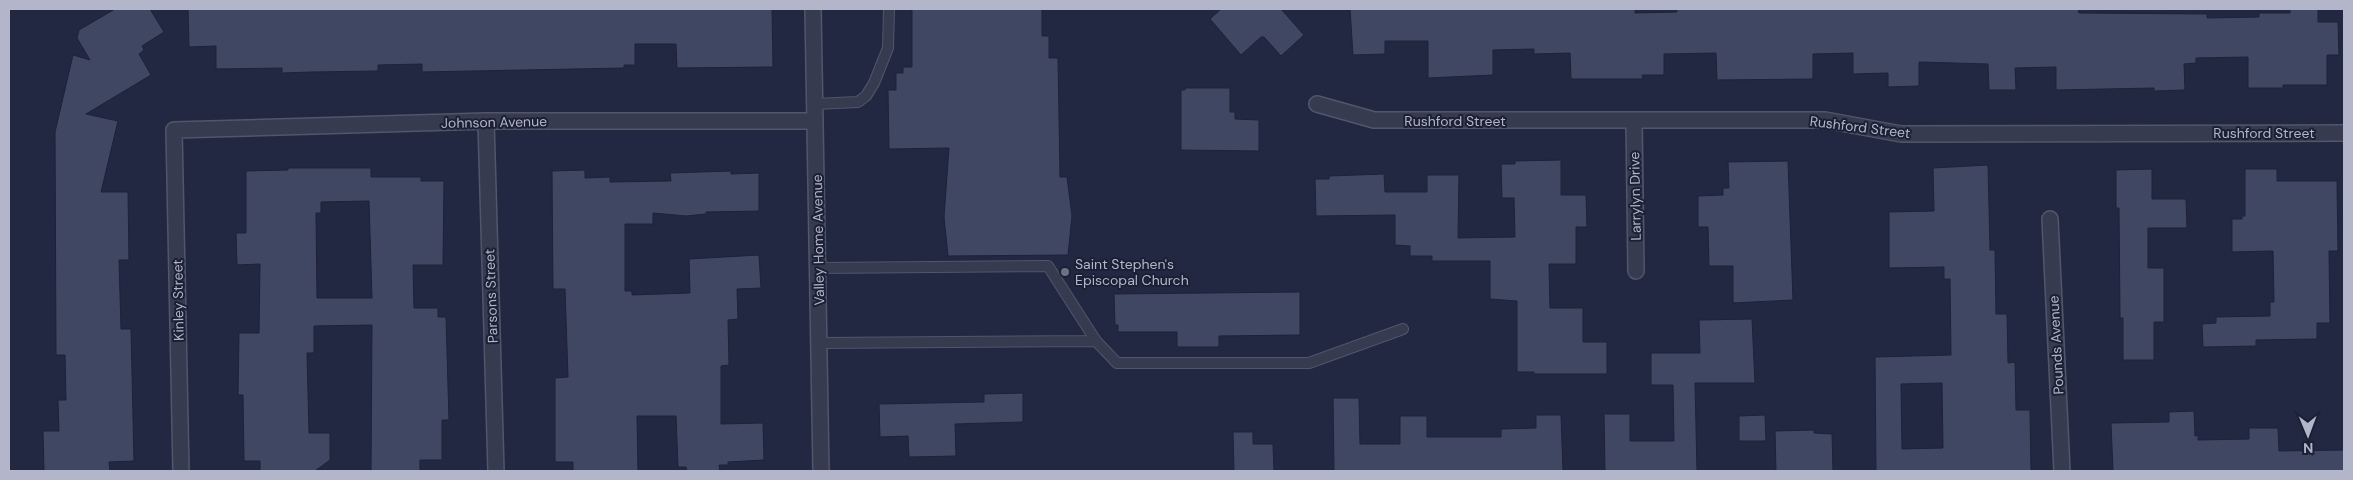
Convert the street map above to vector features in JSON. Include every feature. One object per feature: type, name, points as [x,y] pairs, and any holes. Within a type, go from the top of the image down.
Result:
[{"type":"street","name":"Valley Home Avenue","points":[[813,9],[819,268],[821,471]]},
{"type":"street","name":"Rushford Street","points":[[1317,104],[1374,120],[1634,122],[1825,120],[1902,134],[2344,133]]},
{"type":"street","name":"Johnson Avenue","points":[[174,130],[486,122],[815,121]]},
{"type":"street","name":"Parsons Street","points":[[486,122],[496,471]]},
{"type":"street","name":"Larrylyn Drive","points":[[1634,122],[1636,271]]},
{"type":"street","name":"Kinley Street","points":[[174,130],[181,471]]},
{"type":"street","name":"Pounds Avenue","points":[[2050,219],[2062,471]]},
{"type":"lane","points":[[815,104],[858,102],[866,96],[874,83],[888,48],[889,9]]},
{"type":"lane","points":[[819,268],[1048,266],[1096,341],[1117,363],[1309,364],[1403,329]]},
{"type":"lane","points":[[820,343],[1096,341]]},
{"type":"building","points":[[115,9],[150,9],[164,32],[142,46],[144,50],[139,54],[151,75],[86,114],[118,121],[101,192],[128,192],[129,260],[119,260],[121,329],[131,329],[134,461],[109,462],[110,471],[44,471],[43,431],[59,431],[58,400],[66,400],[65,355],[56,355],[55,132],[73,55],[90,60],[77,38],[79,30]]},
{"type":"building","points":[[188,9],[772,9],[773,67],[677,68],[676,44],[635,44],[635,65],[624,65],[624,68],[422,72],[422,64],[378,65],[378,71],[282,73],[282,68],[216,69],[216,46],[189,47]]},
{"type":"building","points":[[912,9],[1042,9],[1042,36],[1049,36],[1049,58],[1058,58],[1060,177],[1067,177],[1072,216],[1068,255],[948,256],[944,217],[949,148],[889,149],[888,90],[896,90],[896,73],[903,73],[903,67],[912,67]]},
{"type":"building","points":[[1221,9],[1281,9],[1304,35],[1281,56],[1264,37],[1261,37],[1241,55],[1210,19]]},
{"type":"building","points":[[1350,9],[1635,9],[1635,13],[1677,12],[1677,9],[2078,9],[2079,13],[2207,14],[2207,18],[2259,17],[2259,13],[2290,13],[2290,9],[2318,9],[2318,22],[2338,22],[2339,55],[2327,55],[2327,85],[2283,85],[2283,88],[2248,88],[2248,57],[2196,58],[2196,63],[2184,64],[2185,90],[2154,91],[2154,88],[2056,90],[2056,67],[2015,68],[2016,90],[1989,90],[1988,64],[1919,62],[1919,86],[1888,87],[1888,73],[1853,74],[1853,53],[1813,54],[1813,79],[1717,80],[1716,53],[1664,54],[1664,75],[1642,75],[1643,79],[1571,79],[1570,53],[1534,54],[1534,49],[1493,50],[1493,75],[1428,78],[1428,41],[1385,41],[1385,54],[1353,55]]},
{"type":"building","points":[[1185,88],[1230,88],[1230,112],[1235,112],[1235,119],[1259,120],[1259,151],[1181,150],[1181,90],[1185,90]]},
{"type":"building","points":[[1561,160],[1561,195],[1586,195],[1587,227],[1576,227],[1576,264],[1549,264],[1550,308],[1583,308],[1583,342],[1607,342],[1607,374],[1534,374],[1534,372],[1517,372],[1517,301],[1490,299],[1490,261],[1432,261],[1432,256],[1410,256],[1410,246],[1395,245],[1395,215],[1316,216],[1315,179],[1329,179],[1329,176],[1384,174],[1385,192],[1427,192],[1427,175],[1459,175],[1458,238],[1515,237],[1514,198],[1502,198],[1501,164],[1515,164],[1515,161]]},
{"type":"building","points":[[1788,161],[1793,300],[1733,303],[1733,266],[1709,266],[1708,227],[1698,227],[1698,196],[1723,195],[1723,188],[1729,188],[1728,162]]},
{"type":"building","points":[[1988,165],[1990,250],[1995,250],[1996,314],[2007,314],[2008,363],[2015,362],[2016,410],[2030,410],[2031,471],[1876,471],[1875,357],[1951,355],[1950,279],[1944,279],[1944,267],[1889,268],[1889,212],[1934,211],[1933,168]],"holes":[[[1942,383],[1943,448],[1902,449],[1901,384]]]},
{"type":"building","points":[[288,168],[371,168],[371,177],[421,177],[421,181],[444,181],[443,265],[413,265],[414,308],[438,308],[438,317],[446,317],[449,420],[442,420],[442,460],[420,460],[420,471],[371,471],[372,325],[314,326],[314,353],[307,353],[309,433],[330,433],[330,460],[315,471],[260,471],[260,461],[244,461],[243,395],[238,395],[239,333],[259,333],[260,264],[237,265],[236,233],[246,233],[246,171],[288,170]],"holes":[[[369,201],[372,298],[317,298],[316,213],[321,213],[321,202]]]},
{"type":"building","points":[[2152,169],[2152,199],[2186,199],[2187,228],[2148,228],[2148,268],[2164,268],[2164,322],[2154,322],[2154,360],[2123,360],[2123,318],[2120,318],[2119,208],[2116,208],[2116,170]]},
{"type":"building","points":[[2245,169],[2277,169],[2277,181],[2337,181],[2338,251],[2329,251],[2330,323],[2317,323],[2317,339],[2256,340],[2256,346],[2203,347],[2202,324],[2216,323],[2216,317],[2270,316],[2270,302],[2274,302],[2273,251],[2232,252],[2232,219],[2242,219],[2242,216],[2245,216]]},
{"type":"building","points":[[585,170],[585,178],[610,177],[610,182],[671,181],[670,173],[731,171],[731,174],[759,173],[759,211],[706,212],[706,214],[686,216],[653,213],[653,224],[625,224],[625,291],[632,291],[632,295],[690,293],[689,259],[759,255],[761,288],[737,289],[738,319],[728,320],[729,365],[721,366],[721,424],[763,423],[764,460],[728,462],[728,465],[719,465],[720,471],[687,471],[686,467],[678,467],[676,416],[637,416],[638,471],[573,471],[573,462],[555,462],[555,378],[568,377],[565,289],[553,289],[552,171]]},
{"type":"building","points":[[1300,292],[1300,335],[1219,336],[1219,347],[1177,347],[1177,332],[1118,332],[1118,325],[1115,325],[1114,294]]},
{"type":"building","points":[[1752,319],[1755,383],[1695,383],[1697,471],[1605,471],[1604,414],[1630,414],[1630,441],[1674,441],[1673,385],[1651,385],[1651,353],[1700,353],[1699,320]]},
{"type":"building","points":[[1023,393],[1023,422],[955,424],[956,456],[909,457],[908,436],[880,437],[879,404],[984,402],[984,394]]},
{"type":"building","points":[[1333,398],[1359,398],[1360,444],[1400,444],[1400,416],[1427,416],[1427,437],[1501,437],[1501,429],[1536,428],[1536,415],[1561,415],[1563,471],[1334,471]]},
{"type":"building","points":[[2194,411],[2195,436],[2198,435],[2198,440],[2249,439],[2249,428],[2278,428],[2279,451],[2344,450],[2344,471],[2113,471],[2111,423],[2169,422],[2169,412]]},
{"type":"building","points":[[1765,415],[1766,441],[1739,441],[1739,416]]},
{"type":"building","points":[[1814,430],[1814,433],[1832,434],[1833,471],[1776,471],[1775,431]]},
{"type":"building","points":[[1233,432],[1253,432],[1253,444],[1273,444],[1274,471],[1234,471]]},
{"type":"place","name":"Saint Stephen's Episcopal Church","points":[[1065,272]]}]
